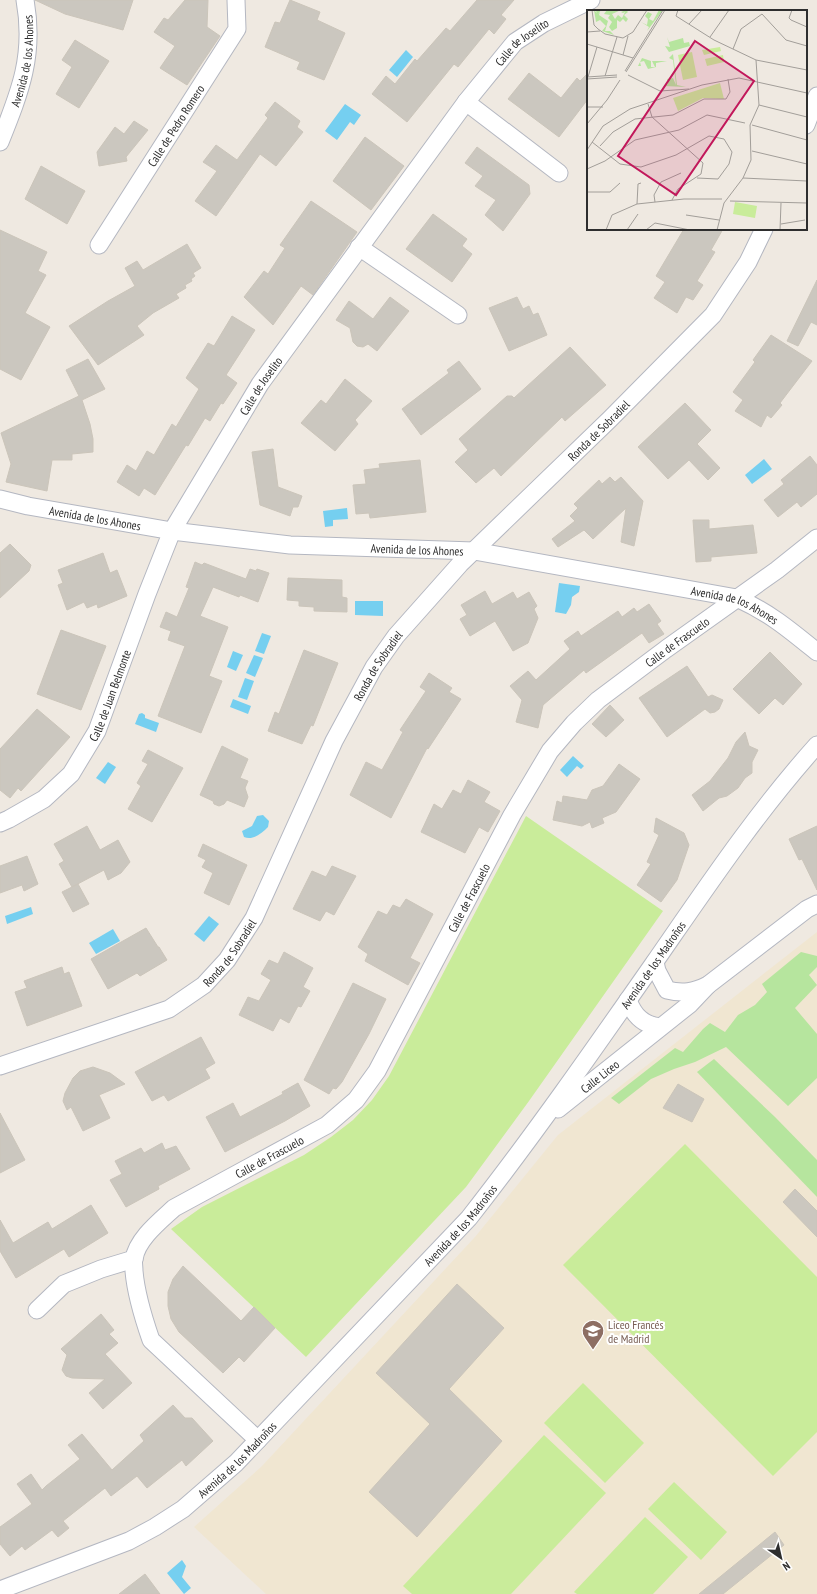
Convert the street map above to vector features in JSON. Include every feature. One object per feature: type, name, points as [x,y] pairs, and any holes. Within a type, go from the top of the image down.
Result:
[{"type":"street","name":"Avenida de los Ahones","points":[[0,142],[17,99],[26,64],[29,21],[25,0]]},
{"type":"street","name":"Calle de Pedro Romero","points":[[99,245],[237,29],[236,0]]},
{"type":"street","name":"Calle de Joselito","points":[[172,532],[260,384],[466,102],[515,42],[544,23],[591,0]]},
{"type":"street","points":[[807,122],[817,96]]},
{"type":"street","points":[[466,102],[559,173]]},
{"type":"street","name":"Ronda de Sobradiel","points":[[0,1066],[169,1009],[204,985],[227,960],[254,918],[334,741],[374,667],[396,636],[441,584],[610,419],[713,315],[748,262],[764,230]]},
{"type":"street","points":[[359,247],[458,314]]},
{"type":"street","name":"Avenida de los Ahones","points":[[0,499],[28,506],[172,532],[290,545],[474,551],[737,598],[774,617],[817,652]]},
{"type":"street","name":"Calle de Juan Belmonte","points":[[0,823],[44,799],[71,774],[97,731],[147,594],[172,532]]},
{"type":"street","name":"Calle de Frascuelo","points":[[258,1440],[152,1340],[135,1290],[134,1259],[141,1242],[155,1225],[174,1208],[327,1125],[356,1100],[377,1071],[508,822],[550,751],[574,723],[598,700],[666,648],[777,570],[817,538]]},
{"type":"street","name":"Avenida de los Madroños","points":[[0,1590],[104,1551],[155,1527],[183,1510],[210,1487],[258,1440],[469,1218],[539,1125],[743,835],[817,745]]},
{"type":"street","name":"Calle Liceo","points":[[539,1125],[690,1004],[708,985],[806,909],[817,904]]},
{"type":"street","name":"Calle Liceo","points":[[655,962],[657,971],[668,990],[678,993],[686,993],[708,985]]},
{"type":"street","points":[[628,1000],[634,1014],[643,1022],[650,1026],[660,1027]]},
{"type":"street","points":[[37,1310],[64,1284],[101,1269],[134,1259]]},
{"type":"shaded area","name":"Liceo Francés de Madrid","points":[[817,932],[817,1594],[266,1594],[194,1527],[262,1466],[475,1237],[558,1135]]},
{"type":"green space","points":[[526,816],[663,911],[529,1101],[466,1187],[306,1357],[171,1229],[202,1207],[304,1155],[353,1120],[372,1100],[389,1076]]},
{"type":"green space","points":[[801,952],[817,956],[817,967],[809,975],[817,985],[795,1008],[817,1034],[817,1078],[788,1106],[726,1047],[695,1062],[651,1079],[619,1104],[611,1098],[675,1048],[683,1052],[710,1023],[725,1032],[738,1015],[755,1005],[767,992],[762,984]]},
{"type":"green space","points":[[714,1059],[775,1117],[817,1160],[817,1197],[697,1072]]},
{"type":"green space","points":[[685,1144],[817,1277],[817,1432],[773,1476],[563,1265]]},
{"type":"green space","points":[[583,1383],[644,1443],[605,1483],[544,1423]]},
{"type":"green space","points":[[544,1435],[606,1493],[511,1594],[412,1594],[403,1586]]},
{"type":"green space","points":[[674,1482],[727,1532],[701,1560],[648,1509]]},
{"type":"green space","points":[[645,1517],[688,1557],[653,1594],[577,1594],[574,1592]]},
{"type":"water","points":[[406,50],[413,57],[397,77],[389,70]]},
{"type":"water","points":[[345,104],[361,115],[354,125],[350,122],[337,140],[325,131]]},
{"type":"water","points":[[764,459],[772,469],[752,484],[745,475]]},
{"type":"water","points":[[347,508],[348,519],[333,520],[333,526],[325,527],[323,511]]},
{"type":"water","points":[[559,583],[580,586],[579,592],[572,597],[571,605],[566,614],[555,612]]},
{"type":"water","points":[[355,601],[383,601],[383,616],[355,615]]},
{"type":"water","points":[[262,633],[271,636],[264,654],[255,651]]},
{"type":"water","points":[[233,651],[243,655],[236,671],[227,667]]},
{"type":"water","points":[[254,655],[263,658],[255,677],[246,673]]},
{"type":"water","points":[[245,678],[254,681],[247,700],[238,697]]},
{"type":"water","points":[[233,699],[251,706],[248,714],[230,707]]},
{"type":"water","points":[[142,713],[145,715],[145,718],[159,723],[156,732],[135,724],[139,714]]},
{"type":"water","points":[[573,756],[584,766],[581,769],[577,766],[567,777],[560,770]]},
{"type":"water","points":[[108,762],[116,767],[105,784],[96,778]]},
{"type":"water","points":[[263,815],[269,821],[268,827],[254,837],[244,837],[242,831],[252,826],[257,816]]},
{"type":"water","points":[[31,907],[33,914],[7,924],[5,916]]},
{"type":"water","points":[[209,916],[219,924],[204,942],[194,934]]},
{"type":"water","points":[[113,929],[120,941],[96,954],[89,943]]},
{"type":"water","points":[[182,1560],[186,1566],[182,1577],[191,1588],[184,1594],[167,1573]]},
{"type":"building","points":[[35,0],[133,0],[123,30],[65,14]]},
{"type":"building","points":[[185,0],[208,0],[207,27],[220,36],[187,85],[160,68],[175,46],[154,32],[164,18],[168,20]]},
{"type":"building","points":[[290,0],[320,12],[317,20],[345,33],[324,80],[297,69],[300,62],[265,47],[275,22],[280,23]]},
{"type":"building","points":[[477,0],[514,0],[501,15],[506,19],[494,34],[489,29],[458,67],[454,64],[407,122],[372,94],[386,76],[395,84],[415,59],[417,61],[446,28],[450,31]]},
{"type":"building","points":[[75,40],[109,61],[79,108],[56,94],[72,67],[62,60]]},
{"type":"building","points":[[529,73],[561,98],[577,78],[580,81],[587,74],[587,100],[559,137],[508,99]]},
{"type":"building","points":[[275,102],[300,121],[297,127],[303,132],[276,166],[260,154],[216,216],[195,201],[217,171],[203,162],[216,145],[237,160],[268,118],[265,115]]},
{"type":"building","points":[[134,121],[148,130],[126,157],[127,161],[99,166],[97,152],[115,127],[124,134]]},
{"type":"building","points":[[365,137],[404,166],[371,210],[333,181]]},
{"type":"building","points":[[477,147],[529,185],[530,194],[503,231],[485,215],[496,200],[475,186],[483,176],[465,163]]},
{"type":"building","points":[[41,166],[85,191],[67,224],[25,199]]},
{"type":"building","points":[[311,201],[357,232],[313,295],[301,286],[273,325],[244,297],[264,271],[268,274],[285,248],[280,245]]},
{"type":"building","points":[[433,214],[467,239],[462,246],[472,254],[452,282],[406,249]]},
{"type":"building","points":[[0,230],[47,252],[38,271],[46,275],[25,313],[50,327],[21,380],[0,369]]},
{"type":"building","points":[[683,230],[722,230],[711,250],[715,252],[697,281],[703,285],[693,300],[686,297],[677,313],[654,298],[665,282],[656,276]]},
{"type":"building","points":[[187,244],[201,268],[193,273],[195,276],[191,279],[192,281],[185,285],[186,288],[176,294],[179,298],[153,313],[137,326],[144,335],[98,365],[69,326],[135,286],[125,268],[137,261],[143,270]]},
{"type":"building","points":[[817,280],[817,325],[811,322],[798,346],[787,341]]},
{"type":"building","points":[[390,297],[409,311],[377,351],[368,344],[363,347],[357,346],[353,342],[350,328],[336,320],[349,301],[373,319]]},
{"type":"building","points":[[517,297],[523,309],[529,306],[533,315],[538,313],[547,335],[509,351],[489,308]]},
{"type":"building","points":[[232,316],[255,330],[226,375],[237,383],[223,404],[221,403],[210,421],[205,418],[188,446],[186,445],[155,495],[144,488],[139,496],[117,482],[127,465],[136,471],[147,451],[154,455],[172,424],[176,427],[199,389],[186,378],[208,343],[214,346]]},
{"type":"building","points":[[771,335],[812,361],[780,403],[782,405],[771,418],[767,415],[761,427],[735,411],[743,400],[733,392],[755,362],[753,360]]},
{"type":"building","points":[[570,347],[606,385],[565,421],[562,417],[501,476],[494,468],[476,483],[455,462],[468,450],[459,439],[507,396],[512,396],[514,398]]},
{"type":"building","points":[[88,359],[105,389],[82,400],[90,424],[93,439],[93,452],[72,454],[72,460],[52,460],[47,491],[6,482],[11,464],[1,433],[79,396],[66,370]]},
{"type":"building","points":[[459,361],[481,389],[421,435],[402,409],[449,373],[447,370]]},
{"type":"building","points":[[345,379],[372,401],[355,420],[358,424],[335,451],[301,423],[321,400],[326,404]]},
{"type":"building","points":[[685,403],[711,430],[697,444],[720,468],[708,480],[689,460],[668,479],[638,447]]},
{"type":"building","points":[[273,449],[278,487],[302,496],[298,507],[293,507],[290,516],[260,505],[252,452]]},
{"type":"building","points":[[810,456],[817,465],[817,494],[801,507],[797,502],[778,517],[764,500],[784,484],[781,480]]},
{"type":"building","points":[[420,460],[426,512],[370,518],[369,513],[356,514],[353,485],[366,484],[364,470],[380,468],[379,464]]},
{"type":"building","points":[[610,477],[615,482],[621,477],[643,501],[634,546],[621,542],[626,508],[593,539],[584,530],[558,547],[552,539],[575,521],[570,516],[578,508],[574,504],[599,480],[602,484]]},
{"type":"building","points":[[693,520],[709,520],[709,529],[753,525],[757,553],[711,557],[711,561],[696,562]]},
{"type":"building","points":[[10,544],[31,565],[29,571],[0,598],[0,553]]},
{"type":"building","points":[[103,553],[110,573],[117,570],[127,596],[98,608],[97,604],[87,608],[84,602],[67,610],[58,585],[63,583],[58,570]]},
{"type":"building","points":[[195,562],[202,565],[204,563],[246,579],[250,569],[256,571],[257,569],[269,573],[258,602],[240,595],[239,597],[213,587],[200,616],[228,627],[209,676],[222,681],[201,733],[158,716],[185,646],[168,640],[171,631],[160,627],[166,612],[177,617],[189,588],[186,587]]},
{"type":"building","points":[[288,578],[342,580],[342,597],[347,598],[347,612],[314,611],[314,607],[299,606],[299,601],[287,600]]},
{"type":"building","points":[[485,591],[492,604],[513,592],[517,599],[529,592],[537,606],[534,609],[538,618],[528,643],[513,651],[495,621],[470,636],[460,619],[467,615],[461,605]]},
{"type":"building","points":[[649,604],[661,621],[657,624],[664,634],[649,643],[642,633],[586,673],[584,670],[543,705],[538,728],[516,722],[522,700],[510,686],[528,671],[536,680],[570,649],[564,641],[578,631],[581,636],[618,611],[622,617],[634,608],[637,612]]},
{"type":"building","points":[[61,630],[106,646],[81,710],[37,694]]},
{"type":"building","points":[[304,650],[338,663],[313,726],[311,725],[302,744],[268,731],[275,712],[279,714]]},
{"type":"building","points":[[770,652],[802,684],[783,705],[775,698],[759,714],[733,689]]},
{"type":"building","points":[[687,666],[708,697],[712,695],[723,700],[719,709],[715,712],[710,713],[705,709],[667,737],[639,698]]},
{"type":"building","points":[[429,673],[452,688],[449,692],[461,699],[428,749],[427,748],[391,818],[350,795],[366,762],[382,770],[403,732],[400,730],[426,691],[420,687]]},
{"type":"building","points":[[610,705],[624,720],[606,737],[592,724]]},
{"type":"building","points":[[37,709],[70,737],[21,791],[18,788],[10,798],[0,790],[0,749]]},
{"type":"building","points":[[745,732],[749,746],[758,750],[752,762],[752,773],[745,778],[738,788],[727,796],[719,798],[703,811],[692,795],[710,781],[728,758],[736,742]]},
{"type":"building","points":[[222,746],[248,759],[240,778],[248,781],[245,788],[248,797],[244,807],[227,800],[224,804],[219,806],[214,804],[213,801],[200,795]]},
{"type":"building","points":[[148,750],[183,768],[152,822],[128,809],[141,786],[137,783],[148,764],[142,761]]},
{"type":"building","points":[[619,764],[640,779],[616,812],[602,818],[604,823],[592,828],[590,822],[582,826],[553,820],[557,801],[562,803],[563,796],[587,800],[592,790],[603,786]]},
{"type":"building","points":[[468,780],[490,792],[484,802],[500,811],[488,832],[479,827],[465,853],[421,832],[434,804],[442,809],[453,790],[461,794]]},
{"type":"building","points":[[656,818],[684,833],[689,845],[677,880],[661,902],[637,885],[651,864],[647,862],[659,835],[654,832]]},
{"type":"building","points":[[87,826],[100,850],[118,840],[130,862],[121,873],[108,880],[104,870],[72,887],[59,864],[64,861],[54,844]]},
{"type":"building","points":[[817,826],[817,890],[802,859],[799,860],[789,839]]},
{"type":"building","points":[[203,844],[247,865],[229,905],[204,893],[213,873],[202,867],[206,860],[198,856]]},
{"type":"building","points":[[27,856],[38,884],[24,891],[22,885],[0,893],[0,866]]},
{"type":"building","points":[[332,866],[356,876],[334,915],[326,911],[320,921],[293,909],[312,871],[326,877]]},
{"type":"building","points":[[78,884],[89,904],[73,912],[62,892]]},
{"type":"building","points":[[406,899],[433,914],[410,958],[420,963],[408,985],[365,961],[368,954],[358,947],[378,911],[387,915],[393,905],[400,908]]},
{"type":"building","points":[[146,928],[167,960],[140,976],[137,973],[108,989],[91,959]]},
{"type":"building","points":[[284,952],[313,968],[303,987],[310,991],[301,1007],[298,1006],[289,1023],[280,1018],[273,1031],[239,1015],[248,997],[259,1001],[271,980],[261,974],[269,960],[278,964]]},
{"type":"building","points":[[62,967],[64,974],[69,972],[82,1006],[27,1026],[15,992],[27,988],[24,981]]},
{"type":"building","points":[[353,983],[386,999],[369,1034],[342,1082],[336,1089],[333,1088],[329,1094],[304,1080]]},
{"type":"building","points":[[201,1037],[215,1063],[205,1069],[210,1078],[168,1101],[164,1095],[152,1101],[135,1072]]},
{"type":"building","points":[[93,1067],[110,1073],[125,1084],[99,1095],[110,1118],[83,1131],[71,1107],[67,1110],[63,1101],[65,1093],[73,1078],[80,1071]]},
{"type":"building","points":[[298,1083],[310,1106],[285,1121],[225,1152],[206,1117],[233,1103],[240,1117],[283,1094],[282,1092]]},
{"type":"building","points":[[678,1084],[704,1099],[692,1122],[663,1108]]},
{"type":"building","points":[[0,1113],[25,1160],[0,1173]]},
{"type":"building","points":[[162,1143],[165,1150],[176,1146],[190,1169],[158,1186],[159,1189],[126,1207],[110,1180],[122,1174],[115,1161],[141,1148],[144,1153]]},
{"type":"building","points":[[795,1189],[817,1211],[817,1237],[783,1202]]},
{"type":"building","points":[[91,1205],[108,1233],[69,1257],[64,1249],[16,1278],[0,1251],[0,1220],[13,1243],[48,1222],[52,1229]]},
{"type":"building","points":[[183,1266],[241,1321],[254,1307],[275,1328],[244,1362],[239,1357],[223,1373],[179,1332],[171,1319],[168,1306],[168,1292],[173,1279]]},
{"type":"building","points":[[457,1284],[504,1328],[449,1389],[502,1441],[417,1537],[369,1492],[430,1424],[376,1373]]},
{"type":"building","points":[[101,1314],[114,1330],[109,1334],[118,1343],[105,1354],[132,1383],[103,1409],[89,1393],[105,1379],[72,1378],[66,1376],[62,1370],[67,1355],[61,1349]]},
{"type":"building","points":[[173,1405],[185,1418],[192,1418],[213,1441],[186,1466],[182,1460],[147,1488],[137,1476],[111,1496],[105,1488],[63,1521],[69,1528],[58,1537],[52,1530],[25,1550],[22,1546],[10,1556],[0,1544],[0,1527],[32,1504],[17,1484],[31,1474],[42,1490],[80,1459],[68,1445],[82,1434],[112,1470],[144,1441],[140,1435]]},
{"type":"building","points":[[775,1532],[784,1545],[723,1594],[699,1594]]},
{"type":"building","points":[[145,1574],[160,1594],[119,1594]]},
{"type":"place","name":"Liceo Francés de Madrid","points":[[593,1350]]}]
